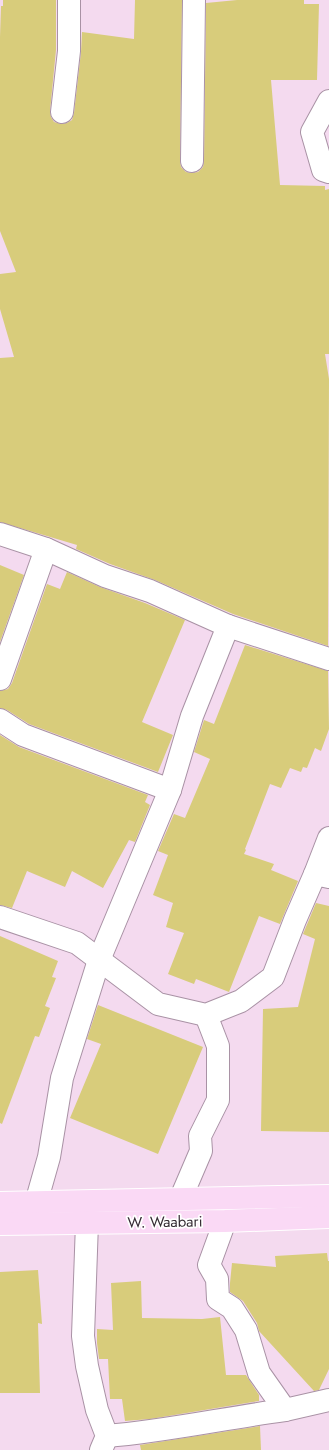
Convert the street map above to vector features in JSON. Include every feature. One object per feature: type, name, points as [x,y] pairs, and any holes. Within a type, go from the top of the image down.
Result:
[{"type":"main road","name":"W. Waabari","points":[[0,1203],[329,1196]]},
{"type":"main road","name":"W. Waabari","points":[[0,1224],[225,1221],[329,1217]]},
{"type":"street","points":[[62,112],[69,51],[69,0]]},
{"type":"street","points":[[192,161],[194,0]]},
{"type":"street","points":[[329,101],[312,132],[323,170],[329,172]]},
{"type":"street","points":[[0,534],[46,549],[105,576],[150,591],[228,626],[329,659]]},
{"type":"street","points":[[0,679],[46,549]]},
{"type":"street","points":[[36,1203],[49,1157],[62,1078],[98,960],[170,790],[192,716],[228,626]]},
{"type":"street","points":[[0,720],[23,735],[170,790]]},
{"type":"street","points":[[0,917],[77,943],[158,1004],[206,1014],[241,1001],[273,977],[294,920],[322,875],[329,838]]},
{"type":"street","points":[[180,1200],[201,1151],[200,1136],[218,1100],[218,1046],[206,1014]]},
{"type":"street","points":[[225,1221],[209,1265],[217,1279],[218,1299],[232,1308],[246,1330],[260,1373],[285,1410]]},
{"type":"street","points":[[87,1223],[83,1336],[87,1366],[104,1443],[166,1429],[285,1410],[329,1400]]},
{"type":"building","points":[[3,0],[56,0],[56,50],[50,111],[54,122],[61,124],[72,120],[74,113],[82,32],[134,39],[135,0],[182,0],[180,161],[181,167],[186,172],[191,173],[198,172],[203,167],[204,161],[206,3],[237,0],[304,0],[304,4],[319,4],[317,80],[271,80],[280,185],[325,186],[325,190],[329,189],[329,354],[325,354],[329,379],[328,646],[233,614],[155,580],[110,564],[76,549],[77,545],[0,522],[0,358],[14,357],[0,309],[0,274],[16,272],[0,231],[0,37],[1,6],[3,6]]},
{"type":"building","points":[[0,565],[24,575],[0,642]]},
{"type":"building","points":[[67,572],[100,587],[145,603],[185,620],[142,722],[173,735],[158,772],[29,724],[7,710],[0,708],[0,691],[8,689],[12,683],[47,584],[60,589]]},
{"type":"building","points":[[245,645],[328,671],[329,729],[321,751],[315,748],[307,768],[303,767],[301,772],[290,768],[281,788],[270,784],[245,849],[244,854],[274,864],[271,870],[298,881],[280,924],[259,916],[229,992],[196,979],[194,984],[168,974],[184,933],[166,927],[173,903],[153,895],[168,855],[158,851],[174,814],[185,818],[210,759],[194,752],[204,720],[214,724]]},
{"type":"building","points":[[0,735],[19,747],[148,795],[145,802],[150,805],[135,842],[129,840],[103,888],[72,871],[65,887],[27,871],[12,908],[0,905]]},
{"type":"building","points":[[316,903],[329,906],[329,1132],[261,1131],[263,1009],[298,1007],[315,939],[303,934]]},
{"type":"building","points":[[0,936],[58,961],[52,977],[56,978],[45,1006],[50,1008],[39,1037],[35,1036],[2,1124],[0,1123]]},
{"type":"building","points":[[98,1005],[203,1047],[158,1154],[70,1118],[101,1044],[87,1039]]},
{"type":"building","points":[[327,1253],[329,1261],[329,1369],[319,1390],[314,1391],[259,1331],[257,1323],[243,1301],[230,1292],[230,1283],[232,1263],[276,1267],[275,1256]]},
{"type":"building","points":[[38,1270],[42,1324],[38,1323],[40,1393],[0,1393],[0,1272]]},
{"type":"building","points":[[141,1281],[142,1318],[202,1319],[220,1317],[226,1375],[246,1375],[259,1395],[259,1401],[150,1419],[125,1421],[122,1399],[110,1399],[108,1359],[99,1359],[97,1329],[113,1330],[111,1283]]},
{"type":"building","points":[[260,1426],[261,1450],[141,1450],[140,1445]]}]
